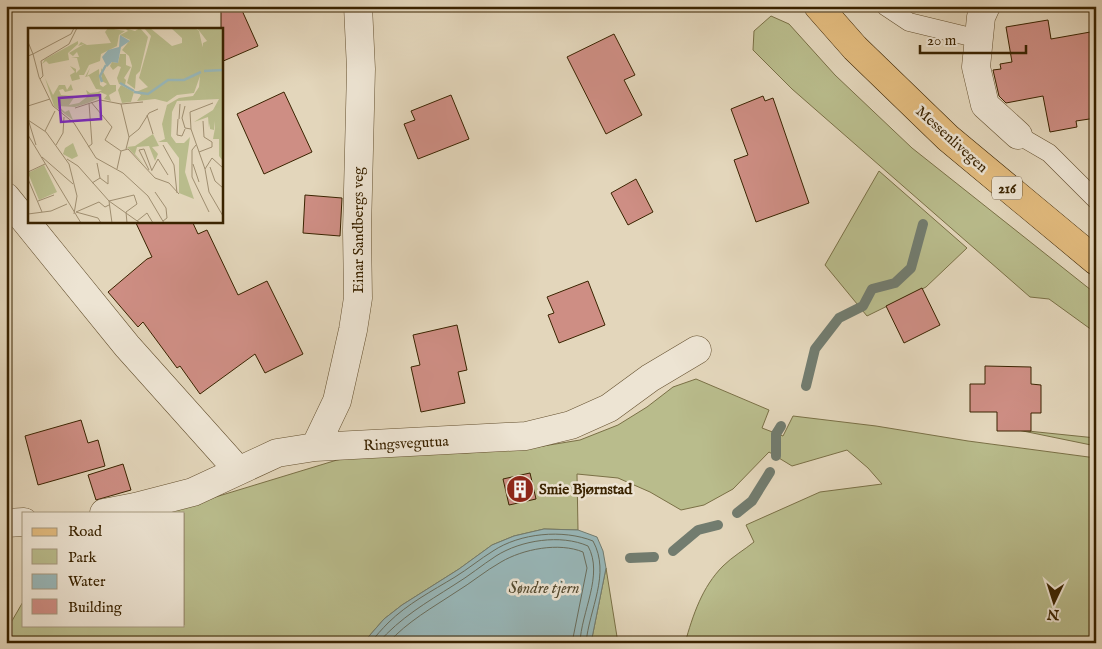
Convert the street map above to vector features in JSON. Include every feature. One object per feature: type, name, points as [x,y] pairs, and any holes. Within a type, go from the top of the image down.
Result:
[{"type":"main road","name":"Messenlivegen","points":[[818,6],[855,48],[948,138],[1096,261]]},
{"type":"street","name":"Einar Sandbergs veg","points":[[316,447],[337,400],[353,330],[358,298],[357,230],[360,69],[358,6]]},
{"type":"street","points":[[986,6],[981,17],[976,67],[985,105],[1018,135]]},
{"type":"street","points":[[6,197],[127,346],[238,470]]},
{"type":"street","name":"Ringsvegutua","points":[[109,512],[193,492],[277,453],[316,447],[517,436],[571,425],[609,408],[650,378],[697,350]]},
{"type":"street","points":[[6,523],[22,522]]},
{"type":"lane","points":[[885,6],[909,22],[979,39]]},
{"type":"lane","points":[[1018,135],[1049,153],[1096,200]]},
{"type":"green space","points":[[771,16],[789,24],[835,75],[912,148],[1096,294],[1096,333],[1049,299],[1030,297],[792,89],[753,50],[754,31]]},
{"type":"green space","points":[[879,171],[967,248],[926,287],[867,316],[825,265]]},
{"type":"green space","points":[[696,379],[769,410],[762,428],[783,436],[793,416],[1096,458],[1096,643],[685,643],[695,612],[709,583],[727,563],[754,542],[746,525],[820,492],[882,484],[868,468],[847,450],[792,466],[769,452],[733,489],[704,505],[681,510],[650,492],[618,478],[577,474],[578,530],[544,529],[514,536],[492,545],[459,569],[402,605],[384,619],[363,643],[11,643],[9,626],[22,603],[22,626],[185,626],[185,512],[166,512],[337,460],[371,454],[464,453],[525,449],[580,440],[618,425],[647,407],[673,387]]},
{"type":"green space","points":[[1018,430],[1096,438],[1096,446]]},
{"type":"green space","points":[[606,568],[618,643],[591,643]]},
{"type":"water","name":"Søndre tjern","points":[[544,529],[578,530],[597,537],[603,551],[606,568],[591,643],[363,643],[384,619],[402,605],[459,569],[492,545],[514,536]]},
{"type":"building","points":[[221,6],[240,6],[258,46],[222,62]]},
{"type":"building","points":[[1048,20],[1051,39],[1096,31],[1096,118],[1076,121],[1077,127],[1050,132],[1043,96],[1006,103],[999,96],[993,70],[1001,69],[1000,64],[1012,62],[1006,27]]},
{"type":"building","points":[[614,34],[635,75],[624,80],[642,115],[606,134],[567,57]]},
{"type":"building","points":[[284,92],[312,152],[264,174],[237,114]]},
{"type":"building","points":[[451,95],[469,139],[418,159],[404,124],[415,120],[411,111]]},
{"type":"building","points":[[763,96],[765,101],[773,98],[809,203],[756,222],[734,160],[748,155],[731,109]]},
{"type":"building","points":[[636,179],[653,212],[628,225],[611,193]]},
{"type":"building","points":[[305,195],[342,198],[340,236],[303,233]]},
{"type":"building","points":[[135,222],[192,222],[198,234],[207,230],[238,295],[267,281],[303,354],[265,373],[255,354],[200,394],[180,366],[177,368],[143,322],[138,327],[108,292],[147,259],[152,257]]},
{"type":"building","points":[[588,281],[605,325],[559,343],[548,315],[554,313],[547,297]]},
{"type":"building","points":[[922,288],[940,325],[904,343],[886,306]]},
{"type":"building","points":[[457,325],[467,370],[458,372],[465,403],[421,412],[411,367],[420,365],[413,335]]},
{"type":"building","points":[[985,366],[1031,367],[1031,384],[1041,385],[1041,413],[1031,413],[1031,431],[997,431],[997,412],[970,412],[970,384],[985,384]]},
{"type":"building","points":[[81,420],[88,443],[98,440],[105,466],[38,485],[25,436]]},
{"type":"building","points":[[123,464],[131,490],[96,500],[88,475]]},
{"type":"building","name":"Smie Bjørnstad","points":[[530,473],[536,499],[509,505],[503,479]]},
{"type":"waterway","points":[[806,386],[815,349],[839,318],[863,306],[872,289],[895,283],[911,268],[923,224]]},
{"type":"waterway","points":[[776,456],[776,434],[781,426]]},
{"type":"waterway","points":[[737,513],[752,501],[770,472]]},
{"type":"waterway","points":[[673,551],[698,530],[718,525]]},
{"type":"waterway","points":[[630,558],[654,557]]},
{"type":"place","name":"Smie Bjørnstad","points":[[520,489]]}]
